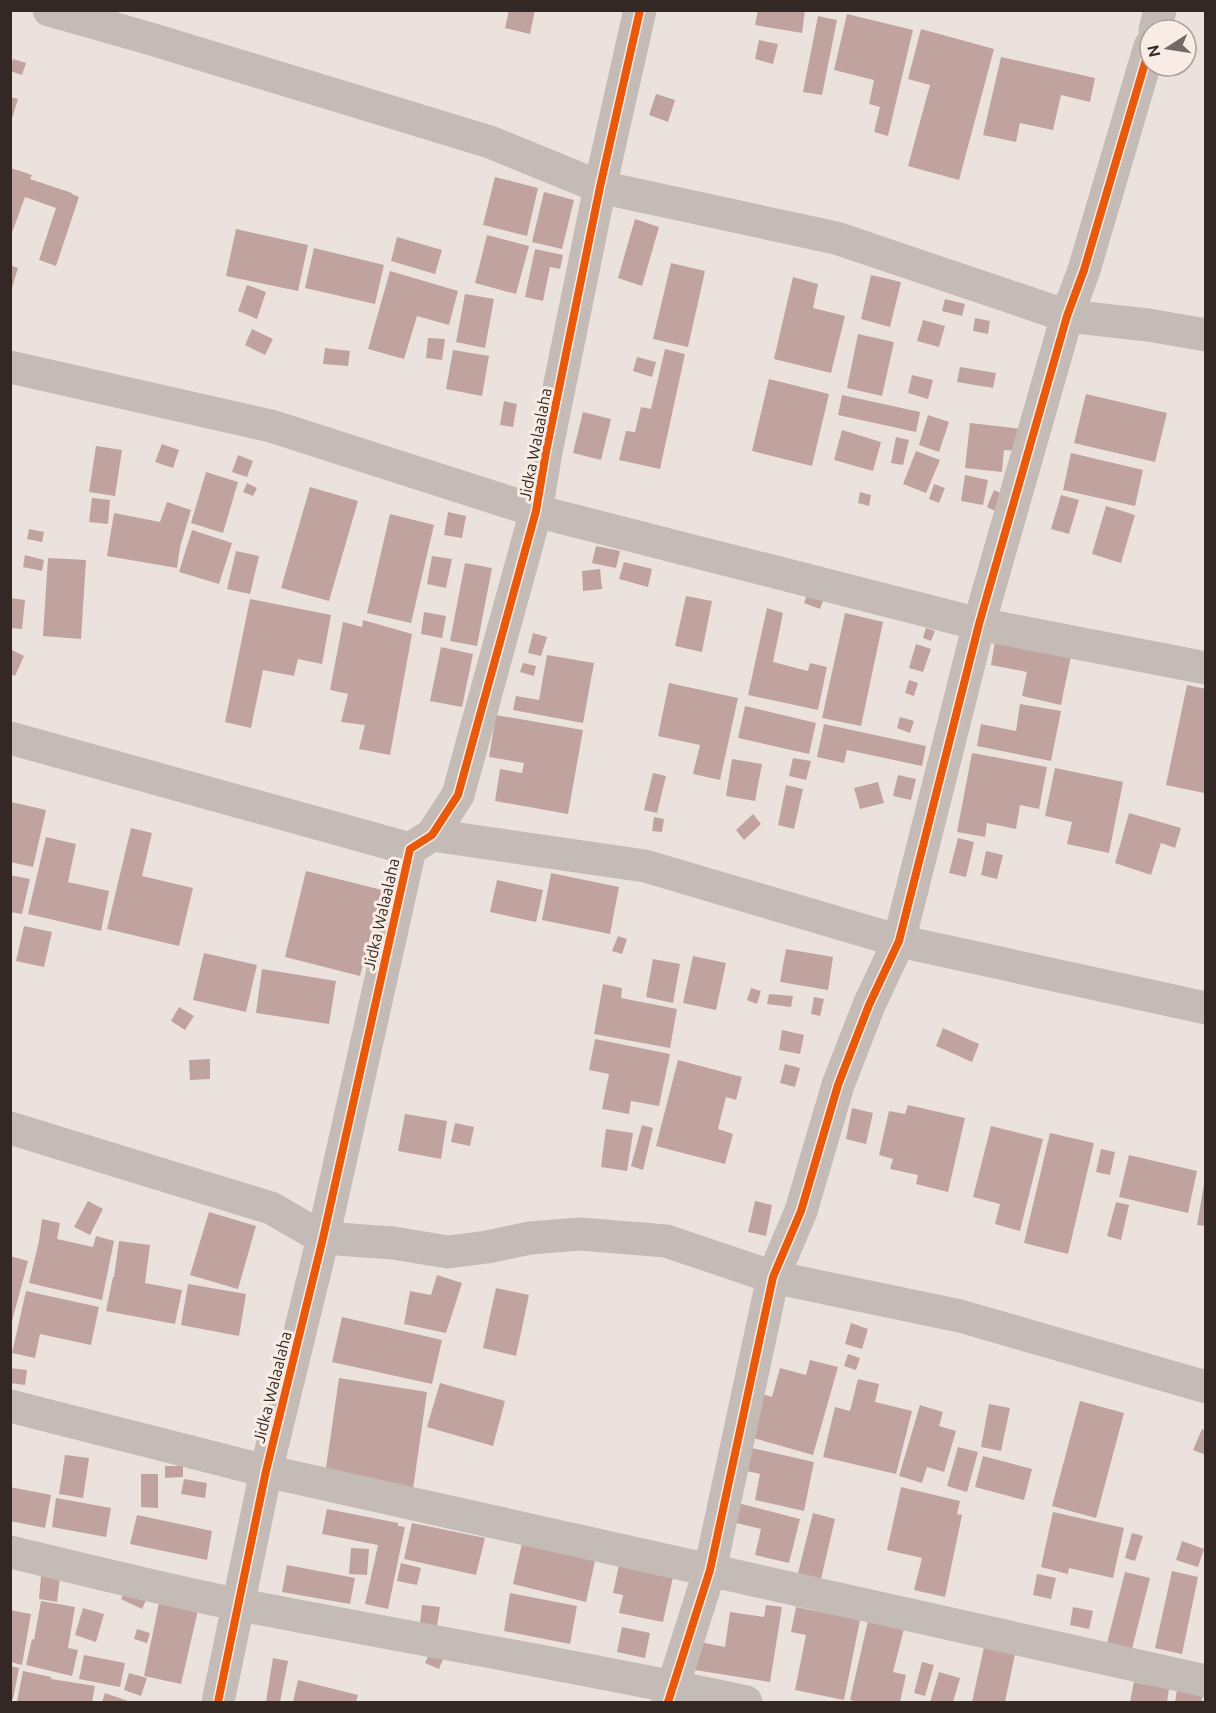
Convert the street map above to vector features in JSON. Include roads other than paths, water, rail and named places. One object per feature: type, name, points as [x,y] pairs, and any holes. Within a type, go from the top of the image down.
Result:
[{"type":"street","points":[[50,10],[490,142],[600,187],[836,238],[1067,316],[1148,325],[1206,335]]},
{"type":"street","name":"Jidka Walaalaha","points":[[218,1702],[266,1471],[421,842],[458,795],[536,510],[600,187],[640,10]]},
{"type":"street","points":[[670,1694],[710,1570],[773,1277],[801,1211],[838,1085],[869,1005],[899,941],[979,624],[1067,316],[1084,270],[1141,78]]},
{"type":"street","points":[[10,367],[271,426],[536,510],[979,624],[1206,668]]},
{"type":"street","points":[[10,738],[421,842],[645,866],[899,941],[1206,1008]]},
{"type":"street","points":[[10,1128],[271,1208],[323,1238],[393,1243],[448,1252],[530,1238],[579,1234],[666,1241],[773,1277],[960,1316],[1206,1387]]},
{"type":"street","points":[[10,1406],[266,1471],[1206,1681]]},
{"type":"street","points":[[10,1552],[239,1605],[670,1694],[746,1702]]}]
